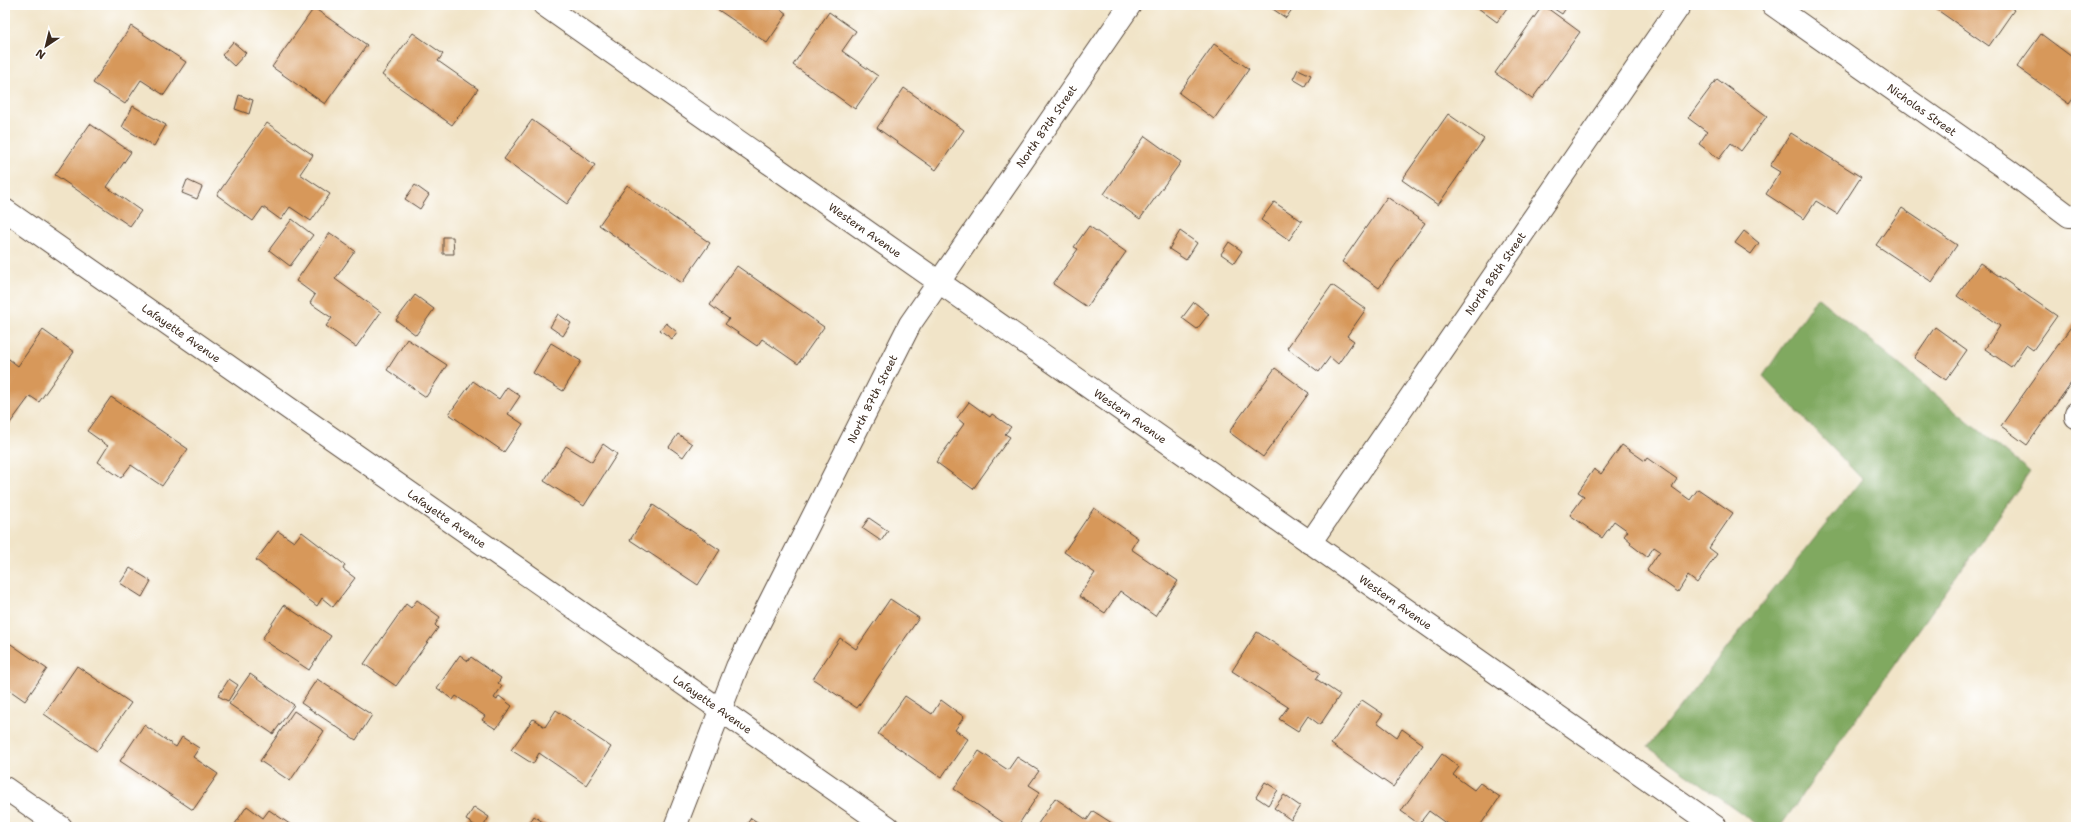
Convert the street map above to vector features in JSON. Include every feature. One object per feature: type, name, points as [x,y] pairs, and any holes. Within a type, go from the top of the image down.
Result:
[{"type":"street","name":"Western Avenue","points":[[544,5],[1716,827]]},
{"type":"street","name":"North 87th Street","points":[[675,827],[737,667],[910,324],[1130,5]]},
{"type":"street","name":"North 88th Street","points":[[1310,543],[1680,5]]},
{"type":"street","name":"Nicholas Street","points":[[1773,5],[2009,171],[2069,216]]},
{"type":"street","name":"Lafayette Avenue","points":[[5,210],[888,827]]},
{"type":"street","points":[[2076,413],[2076,418]]},
{"type":"street","points":[[5,788],[60,827]]},
{"type":"green space","points":[[1817,297],[2030,472],[1780,827],[1761,827],[1648,747],[1862,479],[1763,376]]},
{"type":"building","points":[[711,5],[775,5],[787,14],[767,43]]},
{"type":"building","points":[[1267,5],[1295,5],[1286,18]]},
{"type":"building","points":[[1474,5],[1509,5],[1497,22]]},
{"type":"building","points":[[1543,5],[1580,32],[1532,99],[1495,73]]},
{"type":"building","points":[[1548,5],[1568,5],[1562,14]]},
{"type":"building","points":[[1939,5],[2007,5],[2014,10],[1989,46],[1936,9]]},
{"type":"building","points":[[314,8],[367,45],[325,104],[272,67]]},
{"type":"building","points":[[829,12],[856,31],[842,51],[878,76],[855,109],[793,65]]},
{"type":"building","points":[[131,26],[186,62],[164,95],[141,80],[125,104],[93,83]]},
{"type":"building","points":[[413,33],[443,54],[438,61],[478,89],[452,125],[382,75]]},
{"type":"building","points":[[2041,34],[2076,60],[2076,95],[2069,104],[2017,67]]},
{"type":"building","points":[[233,42],[246,53],[234,66],[222,55]]},
{"type":"building","points":[[1214,44],[1249,69],[1214,119],[1179,93]]},
{"type":"building","points":[[1298,69],[1311,75],[1305,86],[1293,79]]},
{"type":"building","points":[[1717,79],[1767,116],[1741,151],[1731,143],[1719,159],[1699,144],[1707,132],[1688,118]]},
{"type":"building","points":[[904,88],[964,130],[936,170],[877,128]]},
{"type":"building","points":[[239,95],[253,100],[249,114],[235,109]]},
{"type":"building","points":[[133,106],[166,125],[154,146],[122,127]]},
{"type":"building","points":[[1448,114],[1484,139],[1438,205],[1402,180]]},
{"type":"building","points":[[532,120],[595,165],[567,204],[504,159]]},
{"type":"building","points":[[267,123],[313,155],[300,174],[330,194],[311,221],[290,207],[281,220],[263,207],[253,221],[217,195]]},
{"type":"building","points":[[90,124],[131,152],[107,187],[141,211],[130,226],[55,175]]},
{"type":"building","points":[[1791,133],[1861,177],[1837,214],[1816,201],[1804,219],[1766,194],[1780,172],[1770,166]]},
{"type":"building","points":[[1145,136],[1181,162],[1140,219],[1104,194]]},
{"type":"building","points":[[187,180],[202,187],[197,199],[182,193]]},
{"type":"building","points":[[415,185],[429,195],[420,209],[405,199]]},
{"type":"building","points":[[627,185],[710,243],[682,283],[599,225]]},
{"type":"building","points":[[1387,197],[1425,223],[1379,288],[1342,262]]},
{"type":"building","points":[[1274,202],[1302,221],[1289,240],[1261,220]]},
{"type":"building","points":[[1902,208],[1957,245],[1932,282],[1876,245]]},
{"type":"building","points":[[292,219],[313,235],[290,266],[269,250]]},
{"type":"building","points":[[1089,226],[1126,252],[1087,307],[1053,284],[1078,249],[1074,247]]},
{"type":"building","points":[[1180,231],[1197,243],[1186,260],[1169,249]]},
{"type":"building","points":[[1744,231],[1759,243],[1751,254],[1735,243]]},
{"type":"building","points":[[330,233],[355,251],[335,279],[381,312],[356,347],[326,326],[332,318],[310,303],[315,295],[296,281]]},
{"type":"building","points":[[443,237],[453,237],[454,254],[443,254]]},
{"type":"building","points":[[1229,242],[1242,251],[1234,263],[1221,254]]},
{"type":"building","points":[[1980,263],[2057,316],[2033,350],[2026,345],[2011,367],[1985,349],[2000,326],[1957,296]]},
{"type":"building","points":[[737,266],[824,327],[798,364],[762,339],[757,346],[725,324],[729,319],[710,305]]},
{"type":"building","points":[[1332,285],[1366,309],[1347,336],[1354,341],[1338,364],[1330,357],[1319,372],[1287,348]]},
{"type":"building","points":[[415,295],[434,309],[416,335],[396,320]]},
{"type":"building","points":[[1194,302],[1209,314],[1197,329],[1182,318]]},
{"type":"building","points":[[558,314],[571,323],[563,336],[550,327]]},
{"type":"building","points":[[2075,321],[2076,376],[2027,445],[2001,426]]},
{"type":"building","points":[[666,323],[677,332],[672,339],[660,330]]},
{"type":"building","points":[[1935,327],[1967,350],[1946,380],[1914,358]]},
{"type":"building","points":[[43,330],[74,352],[39,402],[30,396],[5,430],[5,356],[18,366]]},
{"type":"building","points":[[407,339],[447,365],[426,397],[387,370]]},
{"type":"building","points":[[551,343],[581,361],[563,391],[533,373]]},
{"type":"building","points":[[1275,368],[1309,393],[1263,457],[1229,432]]},
{"type":"building","points":[[473,381],[499,399],[507,387],[520,396],[508,414],[523,424],[504,452],[449,414]]},
{"type":"building","points":[[111,397],[188,449],[162,486],[131,465],[121,478],[98,462],[108,446],[87,431]]},
{"type":"building","points":[[969,402],[990,417],[992,414],[1011,427],[1005,434],[1010,437],[973,489],[936,462],[964,424],[957,418]]},
{"type":"building","points":[[678,434],[692,444],[683,457],[669,447]]},
{"type":"building","points":[[603,444],[617,454],[584,506],[544,481],[566,446],[592,462]]},
{"type":"building","points":[[1622,445],[1645,461],[1647,458],[1677,479],[1672,487],[1690,500],[1698,489],[1733,513],[1709,548],[1717,554],[1697,583],[1688,576],[1678,592],[1647,570],[1660,551],[1654,547],[1647,557],[1630,544],[1631,542],[1624,536],[1628,531],[1614,521],[1602,538],[1570,515],[1584,496],[1578,492],[1594,469],[1601,474]]},
{"type":"building","points":[[653,505],[720,550],[698,585],[630,540]]},
{"type":"building","points":[[1094,508],[1138,538],[1131,549],[1178,581],[1155,616],[1120,591],[1105,613],[1079,596],[1095,573],[1064,552]]},
{"type":"building","points":[[869,518],[888,531],[881,541],[862,528]]},
{"type":"building","points":[[278,531],[294,542],[302,532],[345,565],[343,569],[355,578],[333,607],[322,598],[317,606],[256,560]]},
{"type":"building","points":[[130,568],[151,581],[142,597],[120,583]]},
{"type":"building","points":[[890,599],[919,618],[857,708],[813,679],[840,638],[856,649]]},
{"type":"building","points":[[417,600],[440,617],[435,625],[438,628],[396,686],[364,664],[406,604],[411,608]]},
{"type":"building","points":[[284,605],[331,636],[309,670],[262,639]]},
{"type":"building","points":[[1257,632],[1320,673],[1316,679],[1340,695],[1320,725],[1308,716],[1298,731],[1279,719],[1288,707],[1232,671]]},
{"type":"building","points":[[5,640],[47,669],[25,701],[5,687]]},
{"type":"building","points":[[460,655],[468,661],[471,657],[501,678],[498,683],[502,686],[494,698],[497,700],[499,696],[512,706],[496,729],[482,720],[485,716],[456,696],[453,700],[437,688]]},
{"type":"building","points":[[77,666],[131,703],[97,751],[44,714]]},
{"type":"building","points":[[250,674],[294,705],[273,734],[229,704]]},
{"type":"building","points":[[229,679],[238,685],[228,701],[218,696]]},
{"type":"building","points":[[317,679],[372,715],[356,740],[301,703]]},
{"type":"building","points":[[905,696],[932,714],[941,700],[964,717],[955,730],[968,739],[941,778],[878,734]]},
{"type":"building","points":[[1362,700],[1383,714],[1377,722],[1397,737],[1402,729],[1423,744],[1393,787],[1331,744]]},
{"type":"building","points":[[556,710],[611,747],[586,785],[539,753],[533,764],[511,750],[533,719],[545,727]]},
{"type":"building","points":[[294,711],[324,731],[290,781],[260,761]]},
{"type":"building","points":[[144,725],[176,747],[182,737],[199,748],[193,757],[218,774],[193,810],[120,761]]},
{"type":"building","points":[[979,751],[1008,770],[1017,757],[1039,771],[1029,785],[1040,792],[1017,827],[1010,827],[954,789]]},
{"type":"building","points":[[1442,754],[1459,767],[1453,775],[1474,790],[1480,783],[1500,797],[1479,827],[1451,827],[1429,811],[1419,824],[1401,811]]},
{"type":"building","points":[[1265,782],[1278,790],[1268,805],[1256,797]]},
{"type":"building","points":[[1284,795],[1300,806],[1291,820],[1274,808]]},
{"type":"building","points":[[1055,798],[1087,820],[1093,811],[1115,825],[1113,827],[1036,827]]},
{"type":"building","points":[[247,806],[263,818],[269,810],[294,827],[233,827]]},
{"type":"building","points":[[474,807],[489,817],[483,827],[478,827],[466,820]]},
{"type":"building","points":[[534,816],[550,827],[527,827]]},
{"type":"building","points":[[751,818],[765,827],[745,827]]}]
